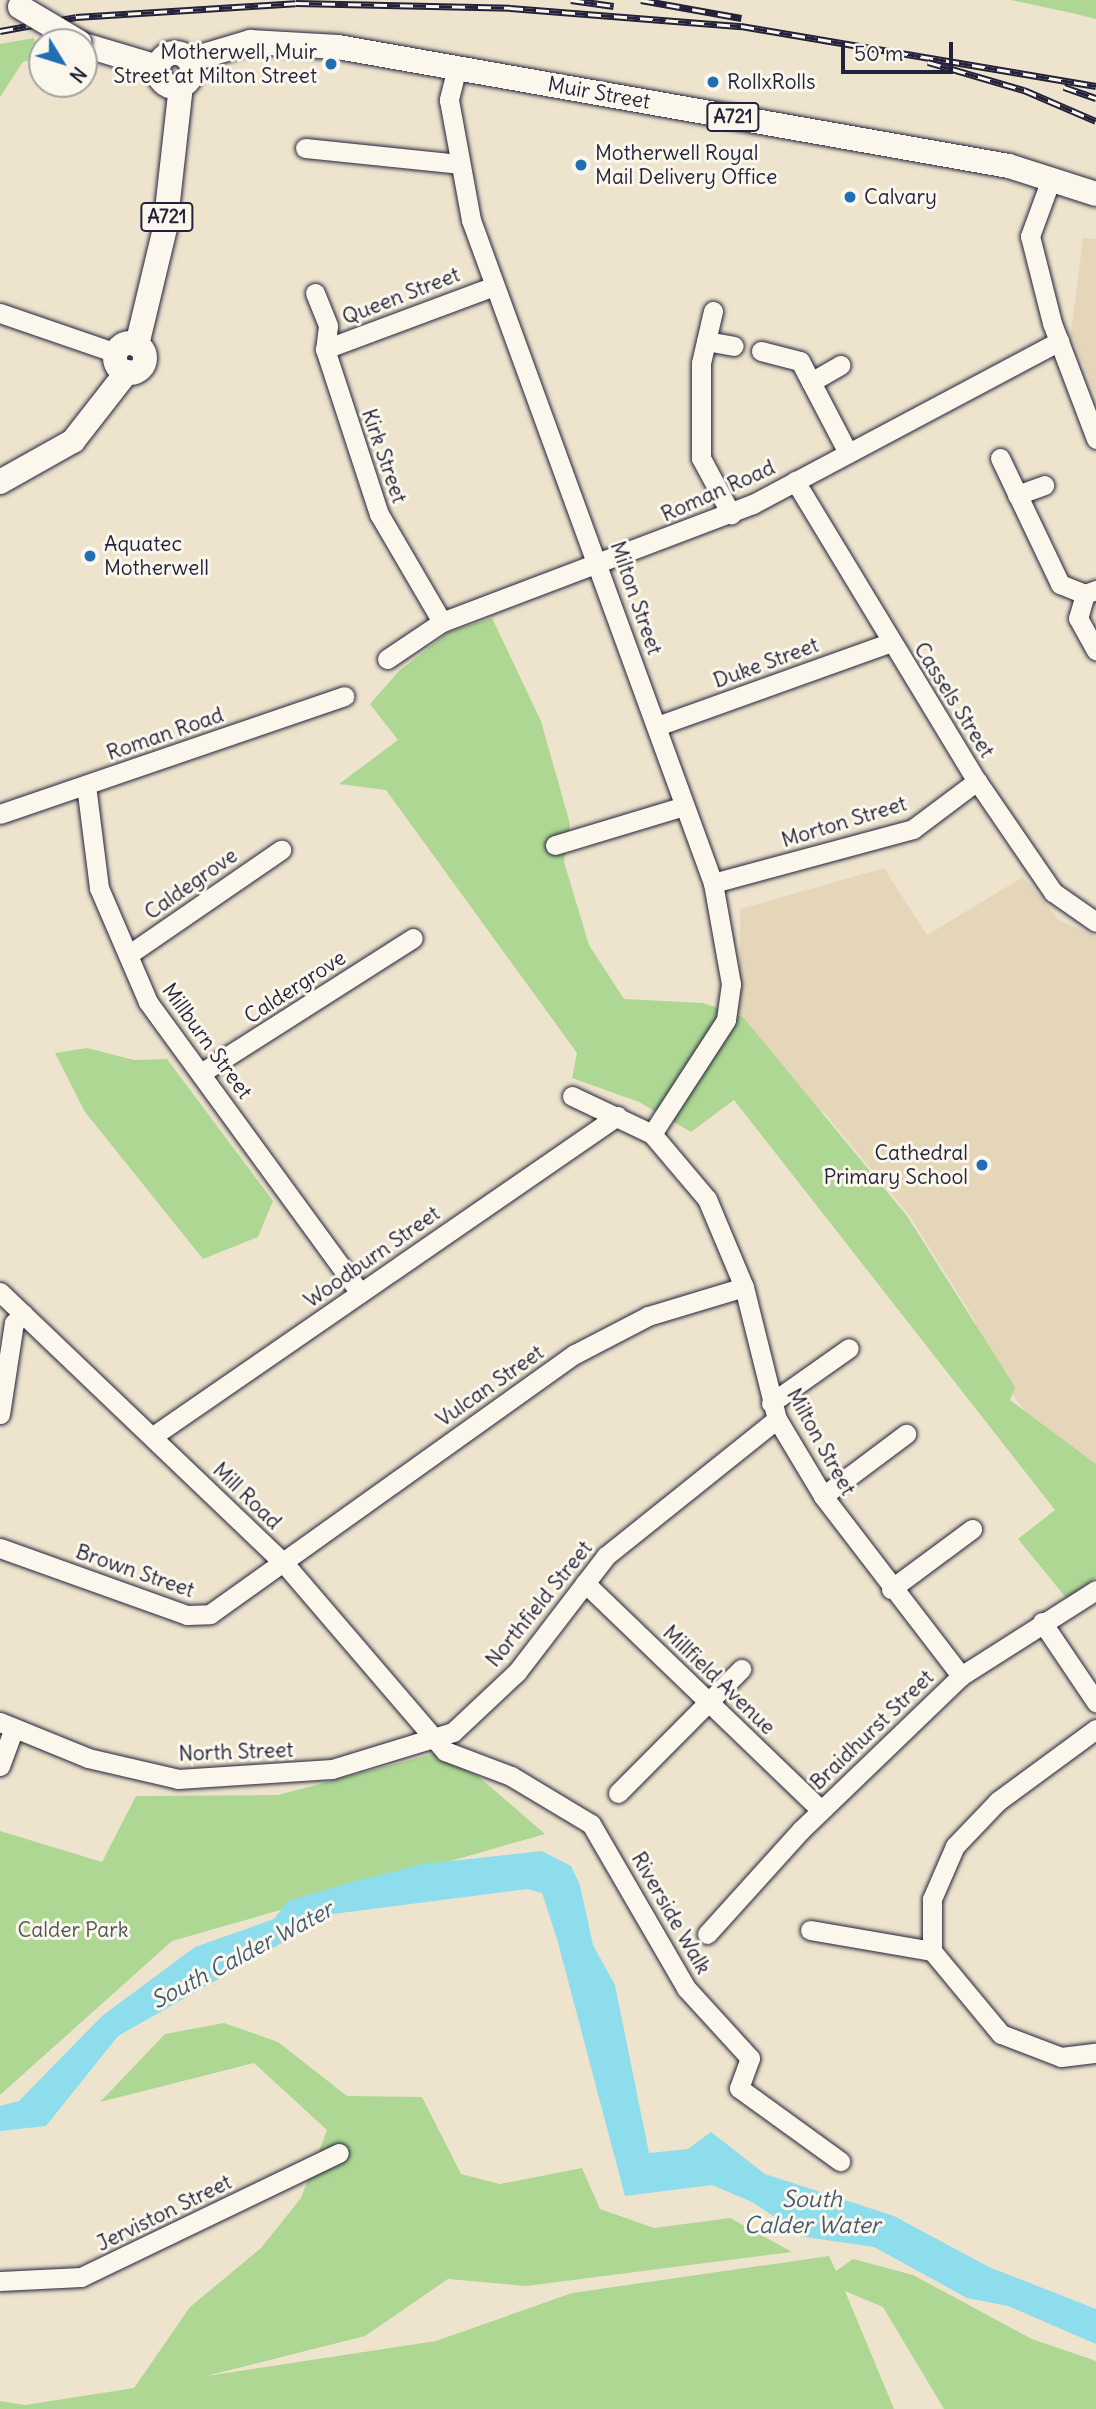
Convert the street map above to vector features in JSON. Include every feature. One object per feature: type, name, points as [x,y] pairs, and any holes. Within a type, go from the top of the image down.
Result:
[{"type":"main road","points":[[14,4],[55,28]]},
{"type":"main road","name":"Muir Street","points":[[190,60],[216,48],[276,41],[457,66],[1009,166],[1051,179]]},
{"type":"main road","points":[[98,50],[158,67],[166,85],[181,86]]},
{"type":"main road","name":"A721","points":[[0,482],[73,441],[127,357],[165,228],[181,86],[192,76],[190,60],[173,52],[158,67]]},
{"type":"main road","name":"A721","points":[[1051,179],[1096,194]]},
{"type":"street","name":"Milton Street","points":[[457,66],[449,100],[459,164],[494,286],[600,565],[713,883],[731,984],[726,1020],[652,1134]]},
{"type":"street","points":[[305,148],[459,164]]},
{"type":"street","points":[[1051,179],[1030,236],[1059,341],[1096,439]]},
{"type":"street","name":"Queen Street","points":[[325,349],[494,286]]},
{"type":"street","name":"Kirk Street","points":[[315,293],[328,326],[325,349],[379,514],[442,622]]},
{"type":"street","points":[[713,311],[706,341],[701,458],[731,513]]},
{"type":"street","points":[[0,313],[127,357]]},
{"type":"street","points":[[706,341],[734,346]]},
{"type":"street","name":"Roman Road","points":[[387,659],[442,622],[600,565],[731,513],[1059,341]]},
{"type":"street","points":[[761,352],[800,361],[848,453]]},
{"type":"street","points":[[811,382],[841,365]]},
{"type":"street","points":[[1000,458],[1059,584],[1091,592],[1077,618],[1096,650]]},
{"type":"street","name":"Cassels Street","points":[[795,481],[977,780],[1057,897],[1096,922]]},
{"type":"street","points":[[1017,495],[1044,485]]},
{"type":"street","name":"Duke Street","points":[[657,726],[891,642]]},
{"type":"street","name":"Roman Road","points":[[0,814],[344,696]]},
{"type":"street","name":"Morton Street","points":[[713,883],[914,829],[977,780]]},
{"type":"street","name":"Millburn Street","points":[[86,785],[99,888],[148,1002],[360,1293]]},
{"type":"street","points":[[555,845],[684,806]]},
{"type":"street","name":"Caldegrove","points":[[128,956],[281,850]]},
{"type":"street","name":"Caldergrove","points":[[201,1073],[413,938]]},
{"type":"street","name":"Milton Street","points":[[572,1096],[652,1134],[713,1210],[744,1287],[774,1411],[823,1496],[891,1589],[961,1676]]},
{"type":"street","name":"Woodburn Street","points":[[153,1436],[617,1116]]},
{"type":"street","name":"Vulcan Street","points":[[283,1562],[575,1354],[648,1317],[744,1287]]},
{"type":"street","name":"Mill Road","points":[[0,1292],[283,1562],[440,1745]]},
{"type":"street","points":[[0,1414],[14,1323],[23,1314]]},
{"type":"street","name":"Northfield Street","points":[[440,1745],[517,1672],[585,1583],[677,1494],[849,1348]]},
{"type":"street","points":[[823,1496],[906,1434]]},
{"type":"street","points":[[891,1589],[972,1528]]},
{"type":"street","name":"Brown Street","points":[[0,1548],[195,1616],[218,1611],[283,1562]]},
{"type":"street","name":"Millfield Avenue","points":[[585,1583],[821,1810]]},
{"type":"street","name":"Braidhurst Street","points":[[707,1934],[821,1810],[961,1676],[1096,1590]]},
{"type":"street","points":[[1042,1622],[1096,1702]]},
{"type":"street","points":[[618,1793],[741,1669]]},
{"type":"street","points":[[0,1766],[7,1725]]},
{"type":"street","name":"North Street","points":[[7,1725],[88,1758],[178,1779],[332,1769],[440,1745]]},
{"type":"street","points":[[932,1951],[932,1899],[955,1846],[998,1801],[1096,1729]]},
{"type":"street","name":"Riverside Walk","points":[[440,1745],[511,1776],[591,1824],[686,1989],[750,2058],[739,2088],[840,2161]]},
{"type":"street","points":[[810,1930],[932,1951],[1002,2034],[1060,2057],[1096,2053]]},
{"type":"street","name":"Jerviston Street","points":[[0,2281],[81,2277],[340,2153]]},
{"type":"shaded area","points":[[1083,238],[1096,239],[1096,396],[1071,333]]},
{"type":"shaded area","name":"Cathedral Primary School","points":[[884,868],[927,935],[1023,877],[1059,920],[1096,937],[1096,1476],[1076,1473],[995,1374],[974,1319],[909,1215],[827,1116],[775,1069],[725,1041],[740,1007],[740,909]]},
{"type":"green space","points":[[1011,0],[1096,0],[1096,19],[1076,14]]},
{"type":"green space","points":[[28,39],[28,61],[23,62],[0,97],[0,44]]},
{"type":"green space","points":[[492,618],[541,721],[570,824],[564,862],[589,945],[624,999],[703,1003],[743,1017],[907,1216],[1015,1387],[1010,1400],[1096,1464],[1096,1577],[1067,1599],[1018,1539],[1055,1510],[734,1100],[691,1132],[639,1102],[572,1078],[577,1053],[386,790],[339,784],[398,740],[370,704],[399,671],[449,632]]},
{"type":"green space","points":[[87,1048],[134,1060],[167,1059],[273,1201],[258,1237],[203,1259],[85,1112],[55,1053]]},
{"type":"green space","name":"Calder Park","points":[[433,1754],[479,1777],[545,1834],[172,1941],[0,2095],[0,1831],[102,1862],[136,1796],[278,1795]]},
{"type":"green space","points":[[224,2023],[278,2042],[347,2096],[422,2097],[461,2174],[500,2184],[582,2168],[600,2209],[654,2228],[730,2218],[792,2252],[526,2286],[448,2279],[365,2336],[206,2376],[436,2341],[572,2293],[829,2256],[836,2271],[853,2259],[913,2275],[1032,2339],[1096,2361],[1096,2409],[944,2409],[883,2307],[845,2291],[894,2409],[0,2409],[0,2401],[25,2405],[134,2388],[190,2307],[261,2248],[301,2198],[327,2130],[254,2063],[100,2102],[165,2034]]},
{"type":"water","name":"South Calder Water","points":[[542,1851],[571,1866],[580,1885],[593,1945],[615,1985],[649,2153],[688,2149],[711,2132],[765,2174],[894,2216],[989,2267],[1096,2309],[1096,2344],[1008,2306],[967,2298],[874,2247],[805,2237],[752,2202],[712,2185],[625,2196],[557,1939],[542,1893],[527,1889],[333,1914],[118,2036],[46,2126],[0,2131],[0,2106],[19,2101],[102,2016],[195,1947],[274,1919],[288,1901],[348,1883],[424,1864]]},
{"type":"railway","points":[[571,0],[614,6]]},
{"type":"railway","points":[[641,0],[741,18]]},
{"type":"railway","points":[[0,31],[76,17],[296,3],[510,8],[741,26],[1096,86]]},
{"type":"railway","points":[[928,62],[1024,90],[1096,121]]},
{"type":"railway","points":[[1064,87],[1096,98]]},
{"type":"place","name":"Motherwell, Muir Street at Milton Street","points":[[331,64]]},
{"type":"place","name":"RollxRolls","points":[[713,82]]},
{"type":"place","name":"Motherwell Royal Mail Delivery Office","points":[[581,165]]},
{"type":"place","name":"Calvary","points":[[850,197]]},
{"type":"place","name":"Aquatec Motherwell","points":[[90,556]]},
{"type":"place","name":"Cathedral Primary School","points":[[982,1165]]}]
